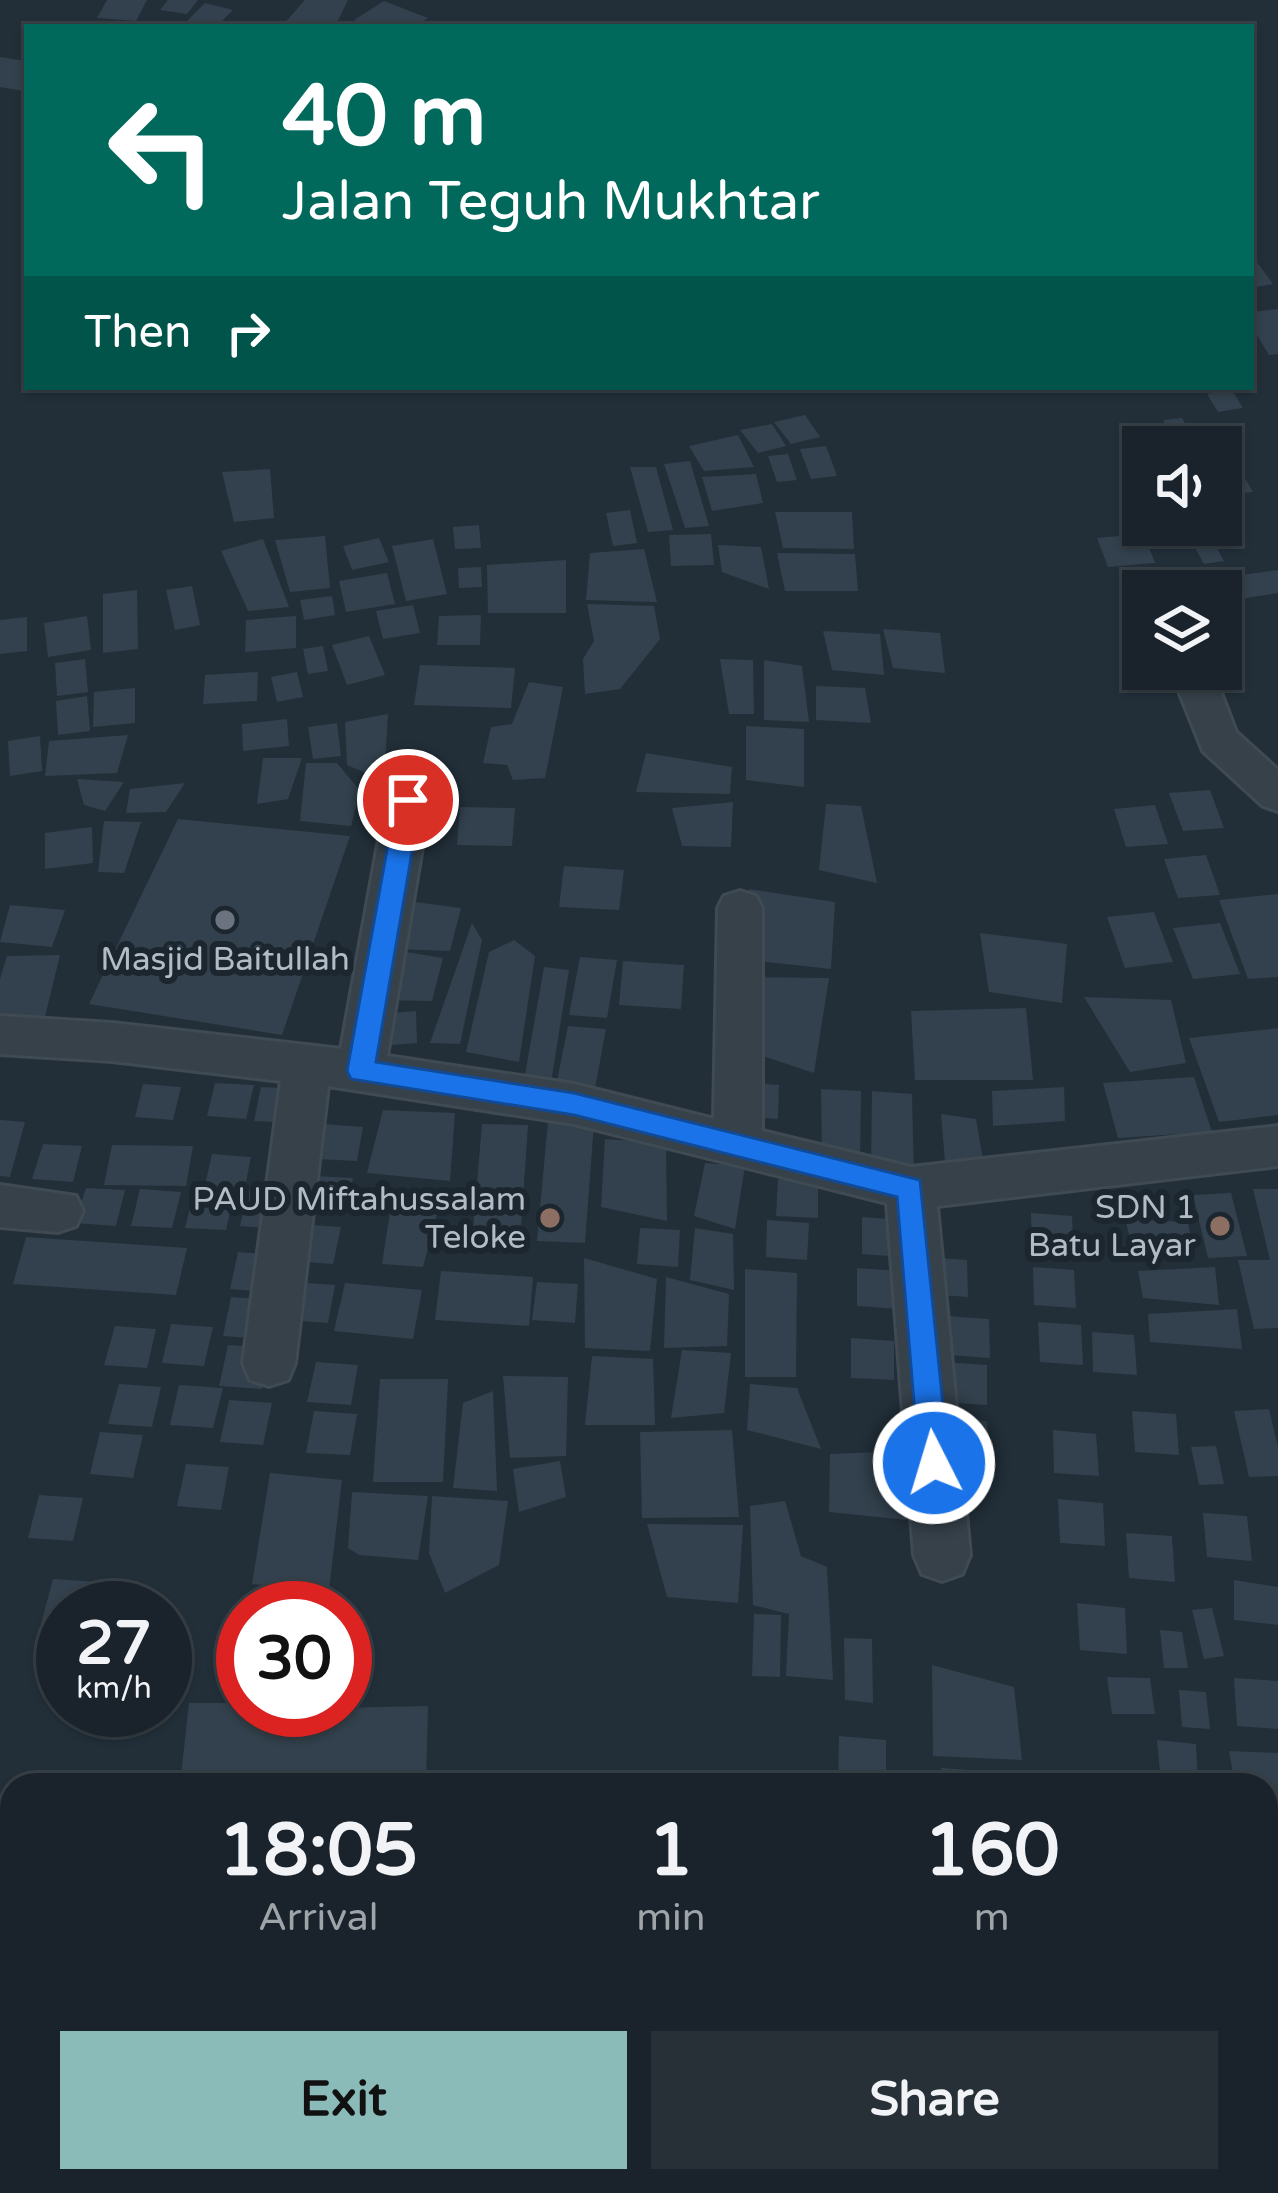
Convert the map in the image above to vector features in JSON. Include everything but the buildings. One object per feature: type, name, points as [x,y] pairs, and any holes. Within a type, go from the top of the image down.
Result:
[{"type":"street","points":[[1199,690],[1217,740],[1278,794]]},
{"type":"street","points":[[361,1071],[408,800]]},
{"type":"street","points":[[738,1145],[740,908]]},
{"type":"street","points":[[0,1035],[112,1042],[361,1071],[574,1104],[910,1188],[1278,1146]]},
{"type":"street","points":[[269,1363],[307,1066]]},
{"type":"street","points":[[910,1188],[942,1555]]},
{"type":"street","points":[[0,1206],[58,1211]]},
{"type":"place","name":"Masjid Baitullah","points":[[225,920]]},
{"type":"place","name":"PAUD Miftahussalam Teloke","points":[[550,1218]]},
{"type":"place","name":"SDN 1 Batu Layar","points":[[1220,1226]]},
{"type":"route","points":[[408,800],[361,1071],[574,1104],[910,1188],[934,1463]]}]
